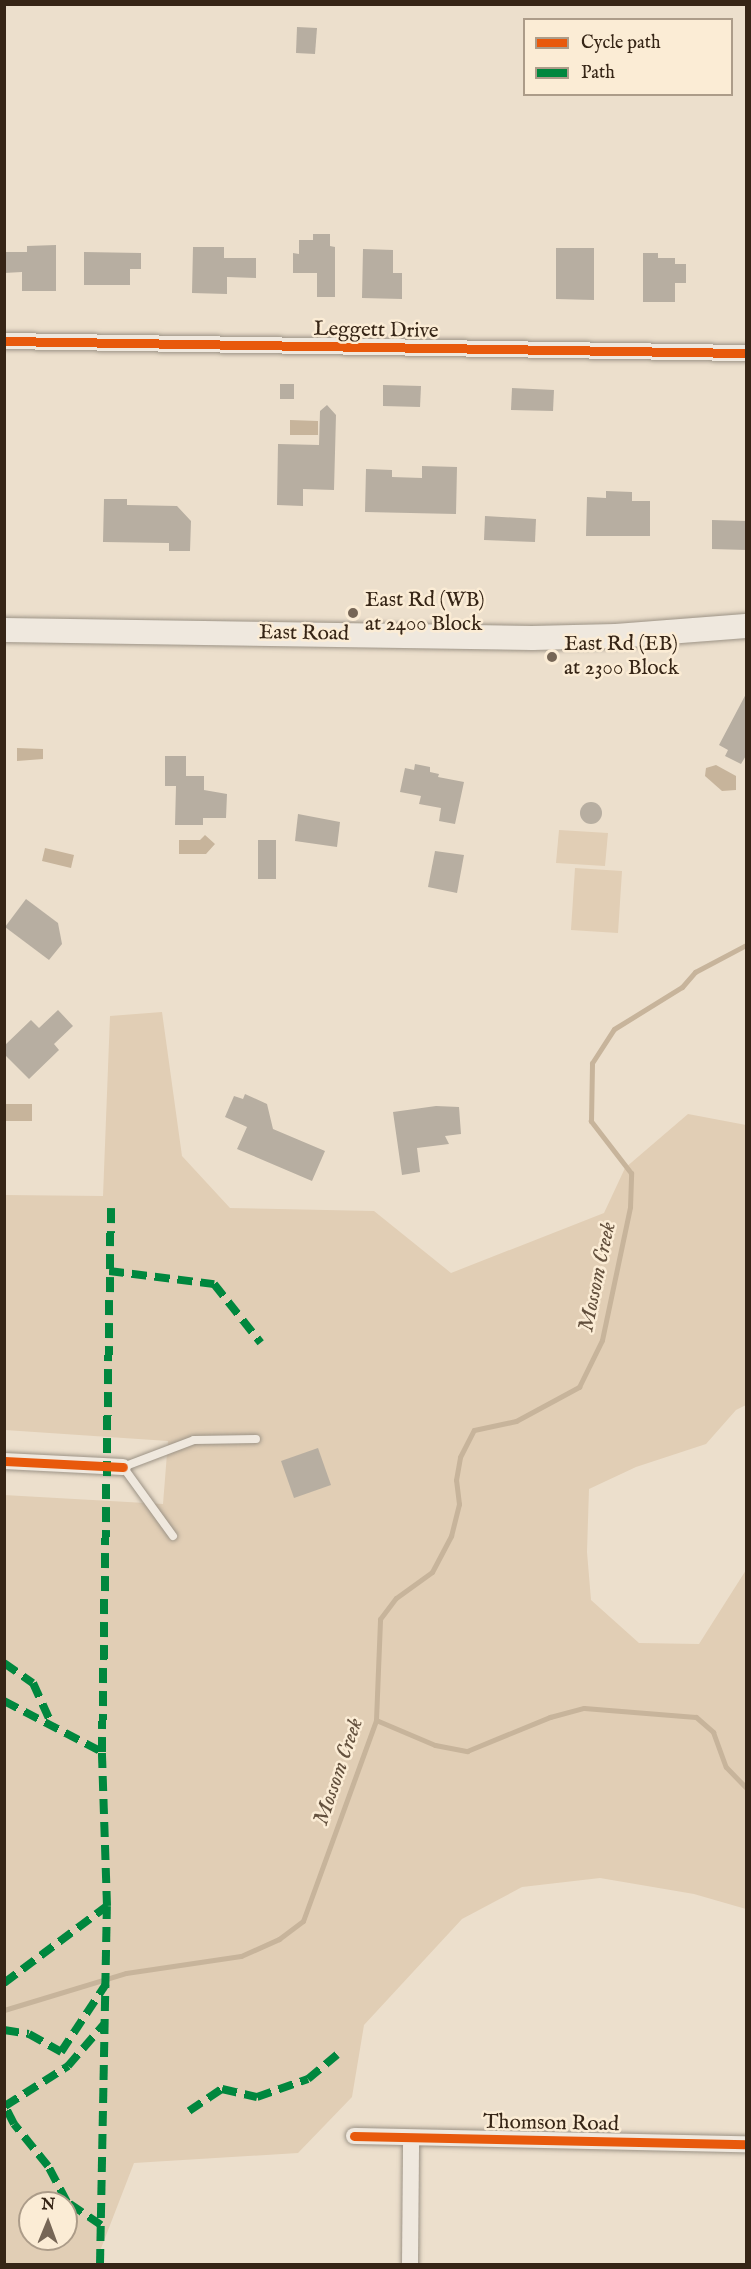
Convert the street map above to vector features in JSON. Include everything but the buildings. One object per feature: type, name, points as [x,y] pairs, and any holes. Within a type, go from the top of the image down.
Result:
[{"type":"main road","name":"East Road","points":[[4,630],[532,638],[616,636],[747,626]]},
{"type":"street","name":"Leggett Drive","points":[[4,341],[747,353]]},
{"type":"street","points":[[4,1461],[123,1467]]},
{"type":"street","name":"Thomson Road","points":[[354,2136],[411,2140],[747,2144]]},
{"type":"street","points":[[410,2265],[411,2140]]},
{"type":"lane","points":[[173,1536],[123,1467],[194,1440],[256,1439]]},
{"type":"shaded area","points":[[290,420],[318,421],[318,435],[290,435]]},
{"type":"shaded area","points":[[17,748],[43,749],[43,759],[17,761]]},
{"type":"shaded area","points":[[716,765],[736,776],[736,790],[722,791],[705,776],[706,768]]},
{"type":"shaded area","points":[[559,830],[608,833],[605,866],[556,863]]},
{"type":"shaded area","points":[[205,835],[215,844],[206,854],[179,854],[179,840],[200,840]]},
{"type":"shaded area","points":[[45,848],[74,855],[71,868],[42,861]]},
{"type":"shaded area","points":[[575,868],[622,871],[618,933],[571,930]]},
{"type":"shaded area","points":[[162,1012],[182,1156],[230,1208],[374,1211],[451,1273],[604,1213],[625,1168],[688,1114],[746,1125],[746,1405],[736,1410],[706,1444],[636,1467],[589,1489],[587,1552],[591,1600],[639,1643],[699,1644],[746,1570],[746,1909],[694,1894],[600,1878],[522,1887],[462,1919],[364,2025],[352,2097],[298,2153],[134,2163],[95,2264],[5,2264],[4,1495],[163,1504],[168,1441],[5,1430],[5,1195],[103,1196],[110,1016]]},
{"type":"shaded area","points":[[5,1104],[32,1104],[32,1121],[5,1121]]},
{"type":"waterway","name":"Mossom Creek","points":[[4,2010],[126,1973],[241,1956],[279,1939],[303,1921],[376,1720],[380,1619],[396,1598],[432,1572],[451,1536],[459,1504],[456,1480],[460,1457],[474,1430],[516,1421],[579,1387],[602,1340],[630,1207],[631,1173],[591,1121],[592,1063],[614,1029],[682,987],[695,972],[746,945]]},
{"type":"waterway","points":[[376,1720],[435,1745],[467,1751],[550,1717],[584,1708],[696,1717],[713,1732],[726,1767],[746,1788]]},
{"type":"marked path","points":[[100,2264],[107,1906],[102,1752],[111,1201]]},
{"type":"marked path","points":[[109,1271],[214,1284],[261,1343]]},
{"type":"marked path","points":[[4,1663],[33,1683],[52,1725]]},
{"type":"marked path","points":[[4,1701],[102,1752]]},
{"type":"marked path","points":[[4,1983],[107,1906]]},
{"type":"marked path","points":[[4,2030],[29,2034],[61,2052],[106,1984]]},
{"type":"marked path","points":[[101,2225],[67,2202],[48,2166],[14,2124],[5,2106],[68,2066],[105,2023]]},
{"type":"marked path","points":[[189,2111],[222,2089],[257,2097],[308,2079],[337,2055]]},
{"type":"cycle path","points":[[4,341],[746,353]]},
{"type":"cycle path","points":[[4,1461],[123,1467]]},
{"type":"cycle path","points":[[354,2136],[746,2144]]},
{"type":"place","name":"East Rd (WB) at 2400 Block","points":[[353,613]]},
{"type":"place","name":"East Rd (EB) at 2300 Block","points":[[552,657]]}]
